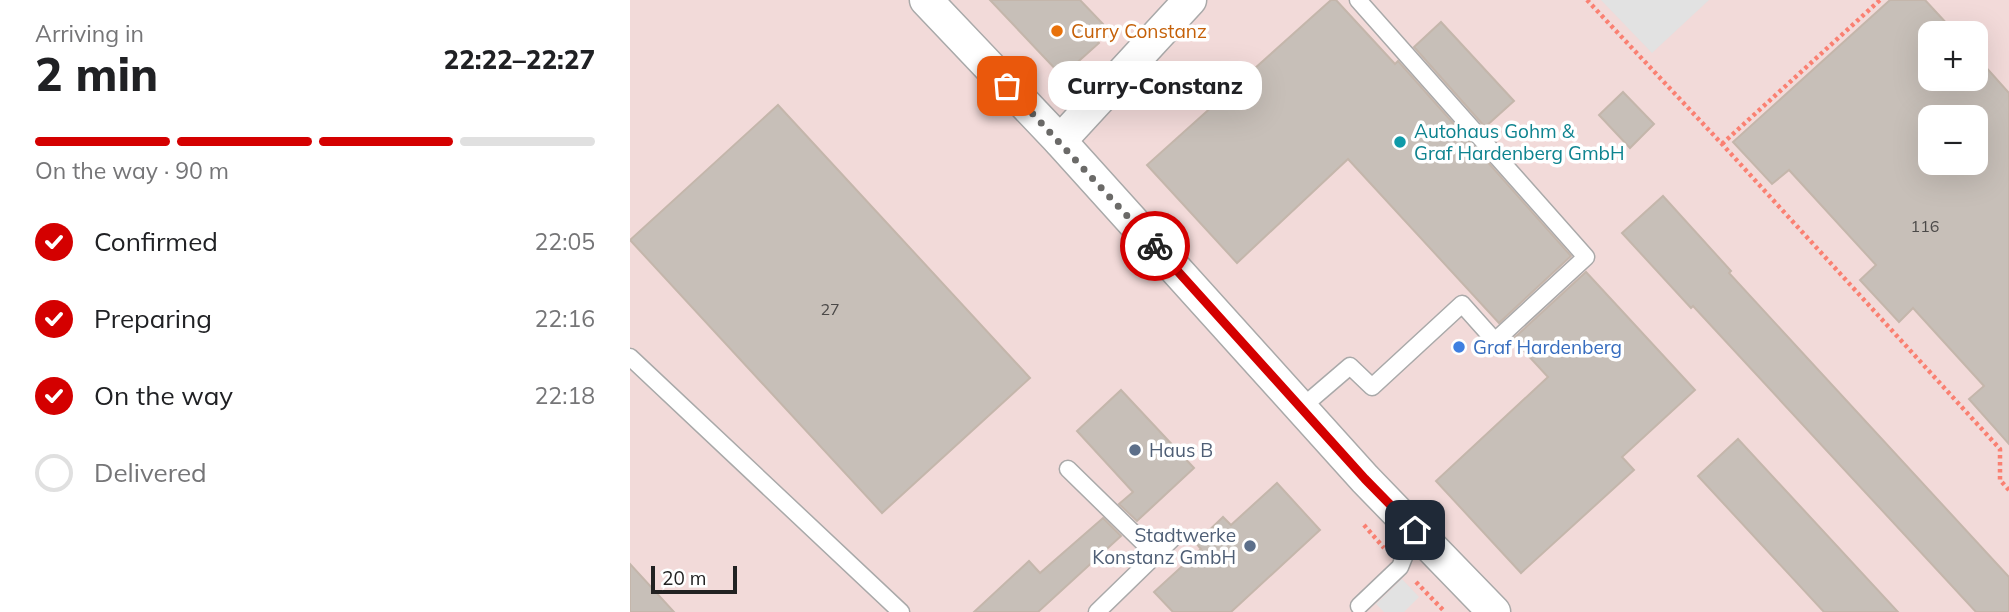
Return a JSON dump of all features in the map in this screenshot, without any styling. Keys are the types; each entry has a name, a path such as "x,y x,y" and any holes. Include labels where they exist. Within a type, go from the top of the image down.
{"street":[{"path":"926,0 1060,141 1365,479 1494,612"},
{"path":"1060,141 1191,0"}],"lane":[{"path":"1301,408 1350,366 1372,387 1462,304 1494,341 1587,257 1358,0"},
{"path":"630,356 901,612"},
{"path":"1068,470 1156,555"},
{"path":"1360,606 1400,566 1415,530"},
{"path":"1100,611 1174,538"}],"path":[{"path":"1587,0 2000,449 2000,480 2009,490"},
{"path":"1722,144 1880,0"}],"shaded area":[{"path":"630,0 2009,0 2009,612 630,612"},
{"path":"1601,0 1709,0 1652,53"},
{"path":"1402,579 1419,597 1404,612 1384,612 1376,604"}],"building":[{"name":"Curry Constanz","path":"990,0 1080,0 1103,24 1092,35 1099,43 1062,76"},
{"name":"Autohaus Gohm & Graf Hardenberg GmbH","path":"1331,0 1336,0 1395,64 1398,61 1571,256 1499,323 1348,159 1237,263 1147,165"},
{"path":"1890,0 1925,0 1944,21 1918,21 1918,91 1988,91 1988,69 2009,93 2009,444 1969,399 1984,386 1913,308 1899,322 1860,280 1876,265 1789,170 1772,184 1733,142"},
{"path":"1441,22 1514,101 1485,127 1414,47"},
{"path":"1623,92 1654,124 1630,148 1599,115"},
{"path":"778,105 1030,378 882,513 630,240"},
{"path":"1663,196 1731,271 1729,273 2009,577 2009,612 1976,612 1622,233"},
{"path":"1586,272 1695,390 1622,457 1634,470 1521,573 1436,481 1548,377 1513,339"},
{"name":"Haus B","path":"1121,390 1194,468 1137,521 1119,504 1133,492 1077,431"},
{"path":"1738,439 1898,612 1824,612 1698,476"},
{"name":"Stadtwerke Konstanz GmbH","path":"1277,483 1320,530 1231,612 1173,612 1154,592 1201,549 1196,543 1223,517 1231,525"},
{"path":"1103,518 1121,536 1038,612 974,612 1029,561 1040,573"},
{"path":"630,564 674,612 630,612"}],"way so far":[{"path":"1007,86 1155,246"}],"place":[{"name":"Curry Constanz","path":"1057,31"},
{"name":"Curry-Constanz","path":"1007,86"},
{"name":"Autohaus Gohm & Graf Hardenberg GmbH","path":"1400,142"},
{"name":"Graf Hardenberg","path":"1459,347"},
{"name":"Haus B","path":"1135,450"},
{"name":"Stadtwerke Konstanz GmbH","path":"1250,546"}],"route":[{"path":"1155,246 1365,479 1415,530"}]}
